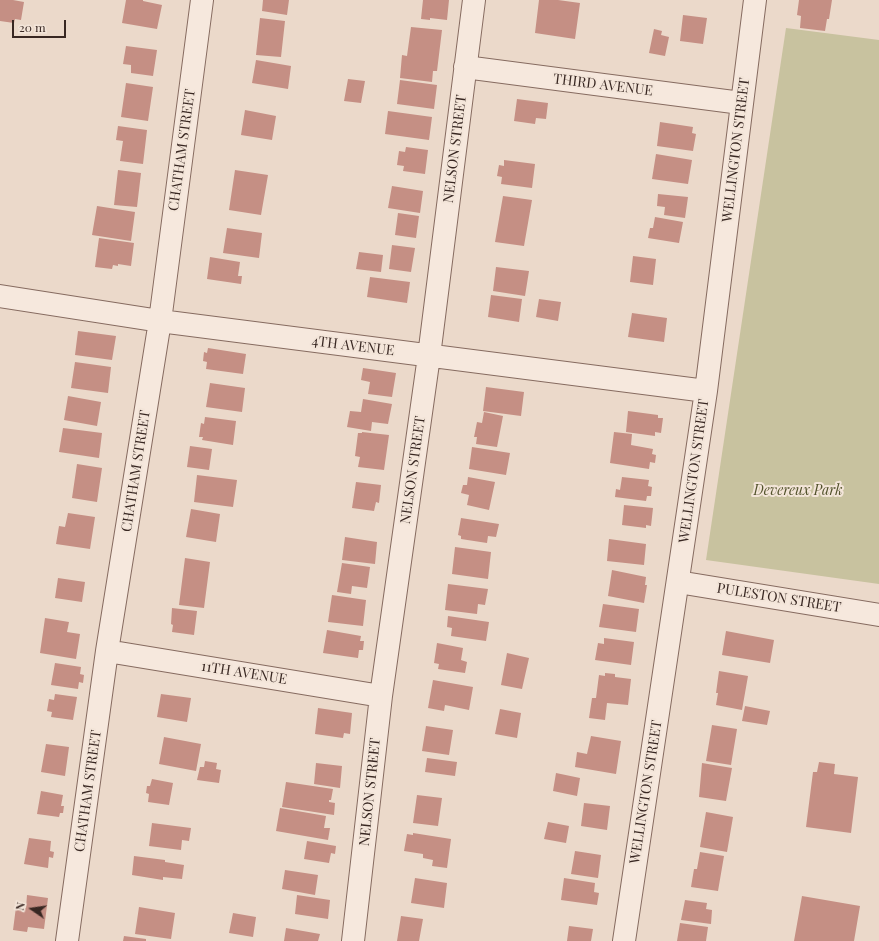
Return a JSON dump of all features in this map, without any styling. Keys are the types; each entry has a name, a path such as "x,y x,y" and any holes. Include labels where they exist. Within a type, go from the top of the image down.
{"street":[{"name":"CHATHAM STREET","path":"67,941 107,651 160,320 202,0"},
{"name":"NELSON STREET","path":"353,941 381,696 429,356 474,0"},
{"name":"WELLINGTON STREET","path":"624,941 706,392 755,0"},
{"name":"THIRD AVENUE","path":"465,67 741,103"},
{"name":"4TH AVENUE","path":"0,296 160,320 706,392"},
{"name":"PULESTON STREET","path":"678,582 879,615"},
{"name":"11TH AVENUE","path":"107,651 381,696"}],"green space":[{"name":"Devereux Park","path":"786,28 879,40 879,584 706,560"}],"building":[{"path":"0,0 24,2 21,20 15,19 14,23 0,21"},
{"path":"126,0 143,0 162,5 157,29 122,23"},
{"path":"263,0 289,0 287,15 262,11"},
{"path":"423,0 449,0 447,20 430,18 430,20 421,19"},
{"path":"539,0 558,0 580,3 575,39 535,33"},
{"path":"799,0 832,0 829,19 827,19 825,31 800,28 801,16 797,15"},
{"path":"683,15 707,18 703,44 680,41"},
{"path":"260,18 285,21 281,57 256,55"},
{"path":"411,27 442,30 437,71 433,71 432,82 400,78 402,55 407,56"},
{"path":"654,29 662,31 661,35 669,37 665,56 649,53"},
{"path":"126,46 157,50 153,76 131,73 131,65 123,64"},
{"path":"256,60 291,66 288,89 252,83"},
{"path":"348,79 365,81 361,103 344,101"},
{"path":"400,80 437,85 434,109 397,104"},
{"path":"126,83 153,87 148,121 121,117"},
{"path":"517,99 548,103 546,119 536,118 535,124 514,121"},
{"path":"245,110 276,116 272,140 241,135"},
{"path":"388,111 432,117 429,140 385,134"},
{"path":"660,122 693,127 692,133 696,134 693,151 657,146"},
{"path":"118,126 147,130 143,164 120,161 123,141 116,140"},
{"path":"406,147 428,150 425,174 403,171 404,166 397,165 399,151 405,152"},
{"path":"656,154 692,160 688,184 652,179"},
{"path":"504,160 535,164 532,188 501,184 502,177 497,176 499,165 504,166"},
{"path":"118,170 141,173 137,207 114,205"},
{"path":"235,170 268,175 261,215 229,210"},
{"path":"392,186 423,191 420,213 388,208"},
{"path":"658,194 688,197 685,218 664,215 665,207 657,206"},
{"path":"503,196 532,200 524,246 495,242"},
{"path":"97,206 135,212 131,241 92,235"},
{"path":"398,213 419,216 416,238 395,235"},
{"path":"655,217 683,222 679,243 648,238 650,228 653,228"},
{"path":"227,228 262,233 259,258 223,253"},
{"path":"99,238 134,243 131,266 118,264 118,266 113,265 112,269 95,267"},
{"path":"392,245 415,248 411,272 389,269"},
{"path":"359,252 383,255 381,272 356,269"},
{"path":"633,256 656,259 653,285 630,282"},
{"path":"210,257 240,262 238,276 242,276 241,284 207,279"},
{"path":"496,267 529,271 525,296 493,291"},
{"path":"370,277 410,282 407,303 367,297"},
{"path":"491,295 522,299 519,322 488,317"},
{"path":"539,299 561,302 558,321 536,317"},
{"path":"632,313 667,318 664,342 628,337"},
{"path":"78,331 116,336 112,360 75,355"},
{"path":"208,348 246,354 243,374 206,369 207,362 203,361 204,352 207,353"},
{"path":"75,362 111,367 108,393 71,388"},
{"path":"363,368 396,373 392,397 368,394 370,382 361,380"},
{"path":"210,383 245,388 242,412 206,407"},
{"path":"486,387 524,392 521,416 483,411"},
{"path":"68,396 101,402 97,426 64,420"},
{"path":"363,399 392,404 388,424 372,422 371,431 347,427 350,411 361,412"},
{"path":"628,411 658,415 658,418 663,418 661,433 655,432 655,436 626,432"},
{"path":"484,412 503,416 497,447 476,444 477,437 474,437 477,422 482,423"},
{"path":"205,417 236,421 233,445 202,440 203,437 199,437 201,423 204,424"},
{"path":"63,428 102,433 99,458 59,452"},
{"path":"362,432 389,435 384,470 358,467 360,457 355,456 358,433"},
{"path":"614,432 632,434 631,445 653,449 652,454 656,455 655,463 650,462 649,469 610,463"},
{"path":"190,446 212,449 209,470 187,467"},
{"path":"472,447 510,453 506,475 469,469"},
{"path":"77,464 102,468 97,502 72,498"},
{"path":"197,475 237,480 233,507 194,502"},
{"path":"468,477 495,482 489,510 467,505 469,495 461,493 463,485 467,485"},
{"path":"622,477 649,480 648,486 652,487 651,496 647,496 646,501 615,497 616,489 620,490"},
{"path":"356,482 381,485 379,503 376,502 374,511 352,508"},
{"path":"624,505 653,508 651,526 646,525 646,528 622,525"},
{"path":"191,509 220,514 216,542 186,537"},
{"path":"68,513 95,517 90,549 56,544 59,526 65,527"},
{"path":"461,518 499,524 496,537 488,536 487,543 461,539 461,536 458,535"},
{"path":"345,537 377,542 375,564 342,560"},
{"path":"609,539 646,544 644,565 607,561"},
{"path":"455,547 491,552 488,579 452,574"},
{"path":"185,558 210,562 204,608 179,605"},
{"path":"342,563 370,567 367,588 352,586 351,594 337,592"},
{"path":"612,570 646,577 645,585 647,585 644,603 608,596"},
{"path":"58,578 85,582 82,602 55,598"},
{"path":"448,584 488,589 485,605 478,604 477,614 445,610"},
{"path":"332,595 366,600 363,626 328,622"},
{"path":"603,604 639,609 636,632 599,627"},
{"path":"172,608 197,611 194,635 172,632"},
{"path":"448,616 489,622 486,641 451,636 452,628 447,627"},
{"path":"45,618 69,622 67,632 80,634 76,659 40,653"},
{"path":"327,630 361,636 360,641 364,641 363,650 359,650 358,658 323,653"},
{"path":"726,631 774,640 770,663 722,655"},
{"path":"604,638 634,642 631,665 595,660 598,643 604,644"},
{"path":"437,643 463,648 461,660 467,662 465,673 438,669 439,664 434,663"},
{"path":"507,653 529,658 522,689 501,685"},
{"path":"55,663 81,667 80,674 84,675 83,683 79,682 78,689 51,685"},
{"path":"719,671 748,676 742,710 716,705"},
{"path":"605,673 615,674 615,677 631,679 628,705 607,703 605,720 589,718 592,698 596,698 599,675 605,676"},
{"path":"433,680 473,687 469,710 445,705 444,711 428,708"},
{"path":"55,694 77,697 73,720 51,717 52,712 47,711 49,699 54,700"},
{"path":"161,694 191,698 187,722 157,717"},
{"path":"745,706 770,711 767,725 742,721"},
{"path":"318,708 352,713 350,734 344,733 343,738 315,734"},
{"path":"500,709 521,713 517,738 495,734"},
{"path":"712,725 737,729 731,765 706,761"},
{"path":"426,726 453,730 449,755 422,751"},
{"path":"591,736 621,741 616,774 575,767 577,752 587,754"},
{"path":"164,737 201,744 196,771 159,764"},
{"path":"46,744 69,747 65,776 41,772"},
{"path":"427,758 457,762 455,776 425,772"},
{"path":"205,761 217,763 216,769 221,770 219,783 197,780 200,767 204,767"},
{"path":"819,762 835,764 834,774 858,777 851,833 806,827 813,772 817,772"},
{"path":"316,763 342,766 340,788 314,784"},
{"path":"702,763 732,768 726,801 699,797"},
{"path":"556,773 580,778 577,796 553,791"},
{"path":"152,779 173,783 169,805 148,802 149,794 146,793 147,786 150,786"},
{"path":"286,782 333,789 331,800 329,800 329,802 335,803 334,815 282,807"},
{"path":"41,791 63,795 61,806 64,806 63,813 60,813 59,817 37,814"},
{"path":"417,795 442,798 438,826 413,823"},
{"path":"584,803 610,806 607,830 581,826"},
{"path":"280,808 326,816 324,828 330,828 328,840 276,831"},
{"path":"706,812 733,817 727,852 700,847"},
{"path":"548,822 569,826 566,843 544,839"},
{"path":"152,823 191,828 189,841 182,840 181,850 149,846"},
{"path":"413,833 451,839 447,868 432,866 433,860 423,858 423,854 404,851 407,834 413,835"},
{"path":"29,838 51,841 50,851 54,852 53,858 49,857 48,868 24,864"},
{"path":"307,841 336,846 335,854 331,853 329,863 304,859"},
{"path":"575,851 601,855 598,878 571,874"},
{"path":"700,852 724,856 718,891 691,887 694,869 697,869"},
{"path":"134,856 165,860 165,862 184,865 182,879 163,877 163,880 132,875"},
{"path":"285,870 318,875 315,895 282,889"},
{"path":"415,878 447,883 444,908 411,903"},
{"path":"564,878 595,883 594,892 599,893 597,905 561,900"},
{"path":"27,895 48,898 44,929 28,927 27,932 13,930 16,907 26,908"},
{"path":"297,895 330,900 328,919 295,914"},
{"path":"802,896 860,906 854,941 794,941"},
{"path":"685,900 707,903 706,909 712,910 711,924 681,920"},
{"path":"139,907 175,913 171,939 135,934"},
{"path":"233,913 256,917 253,937 229,933"},
{"path":"401,916 423,919 419,941 397,941"},
{"path":"680,923 708,927 706,941 677,941"},
{"path":"569,926 593,929 591,941 567,941"},
{"path":"286,928 320,934 318,941 284,941"},
{"path":"124,936 146,939 146,941 123,941"}]}
